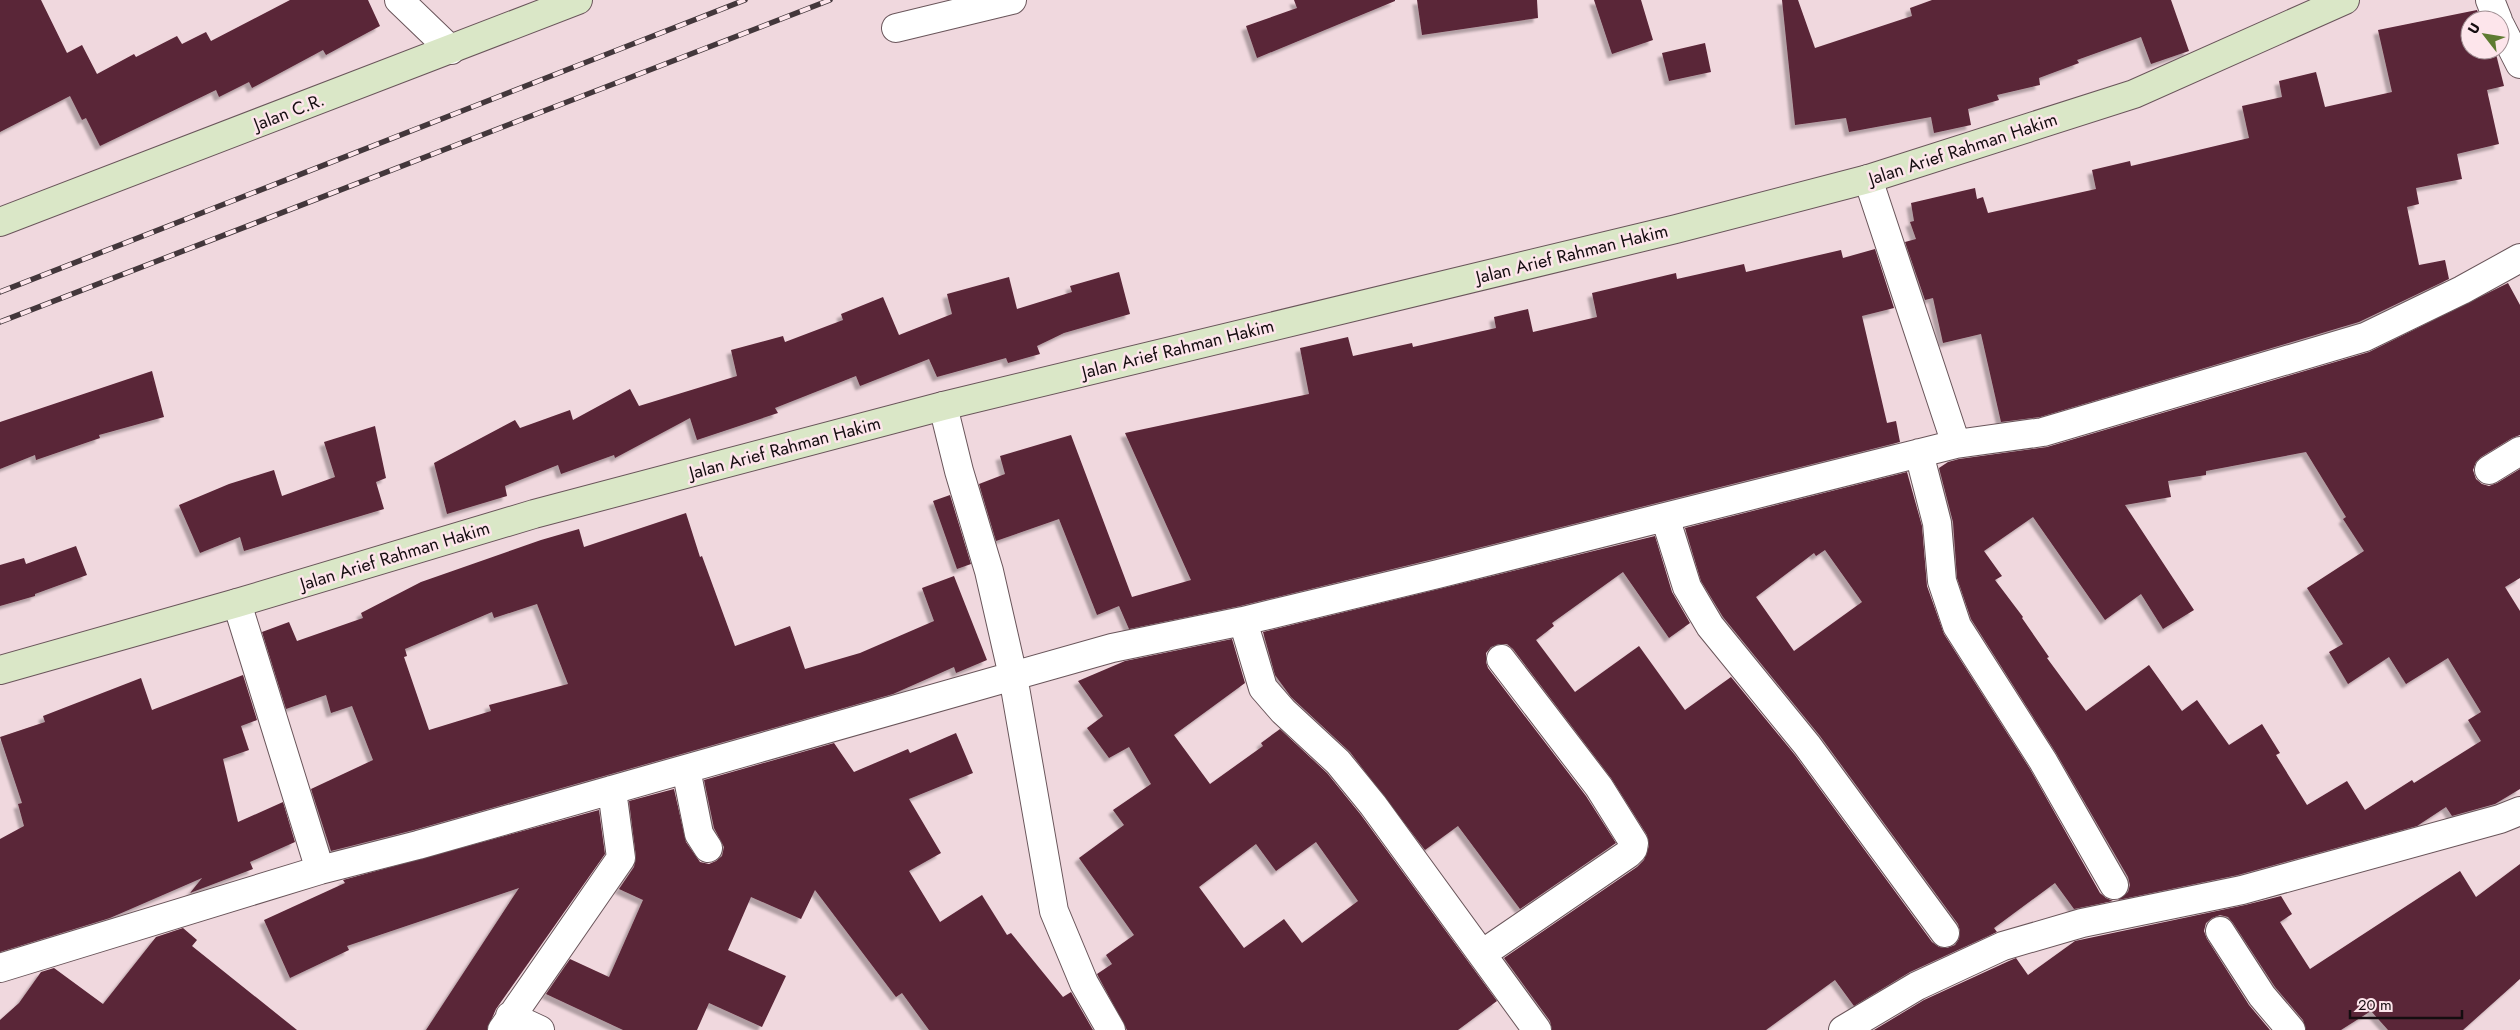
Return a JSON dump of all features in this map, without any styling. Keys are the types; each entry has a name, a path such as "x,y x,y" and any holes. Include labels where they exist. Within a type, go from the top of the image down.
{"main road":[{"name":"Jalan C.R.","path":"0,222 578,0"},
{"name":"Jalan Arief Rahman Hakim","path":"0,670 237,603 534,514 943,406 1666,231 1868,179 2134,94 2345,0"}],"street":[{"path":"400,0 451,50"},
{"path":"896,28 1012,0"},
{"path":"2510,44 2520,64"},
{"path":"1868,179 1956,444"},
{"path":"0,968 320,870 612,790 1112,648 1243,621 1956,444 2043,432 2365,337 2462,290 2520,258"},
{"path":"943,406 959,471 989,571 1013,676 1054,911 1084,983 1111,1030"},
{"path":"2489,470 2520,451"},
{"path":"1919,453 1937,523 1942,581 1957,626 2043,761 2114,885"},
{"path":"1666,517 1687,587 1710,626 1807,745 1945,933"},
{"path":"237,603 320,870"},
{"path":"1243,621 1263,688 1350,777 1537,1030"},
{"path":"1482,954 1620,859 1633,849 1634,842 1599,787 1501,659"},
{"path":"686,769 699,834 708,848"},
{"path":"540,1030 506,1023 621,858 612,790"},
{"path":"1842,1030 1917,986 2003,946 2082,923 2242,890 2500,819 2520,811"},
{"path":"2220,931 2262,996 2291,1030"}],"building":[{"path":"0,0 41,0 67,53 82,45 97,74 134,54 136,57 177,36 182,44 206,32 211,41 290,0 368,0 380,26 326,55 323,50 252,88 249,82 219,97 216,90 100,146 86,118 82,120 70,96 0,132"},
{"path":"1294,0 1395,1 1257,58 1246,26 1297,8"},
{"path":"1417,0 1537,0 1538,18 1422,35"},
{"path":"1594,0 1641,0 1653,40 1612,54"},
{"path":"1782,0 1798,0 1815,48 1912,16 1910,8 1932,0 2171,0 2189,51 2151,64 2141,37 2077,60 2079,63 2039,78 2040,85 1997,95 1999,100 1968,109 1971,125 1934,133 1931,117 1849,132 1846,118 1795,125"},
{"path":"2460,13 2460,60 2498,60 2504,86 2487,90 2499,144 2457,154 2462,179 2416,188 2419,204 2407,207 2419,265 2445,260 2449,279 2359,322 2040,417 2001,422 1981,334 1943,343 1933,298 1925,300 1905,242 1916,239 1910,222 1914,221 1911,203 1975,188 1977,199 1983,197 1988,213 2096,189 2092,170 2130,161 2131,166 2249,138 2242,106 2282,97 2279,81 2316,72 2325,107 2392,92 2378,30"},
{"path":"1705,43 1711,72 1669,81 1662,53"},
{"path":"1875,249 1894,308 1862,316 1887,423 1896,421 1900,442 1434,559 1240,606 1129,629 1119,606 1097,615 1059,519 996,541 979,484 1005,474 1000,456 1071,435 1132,597 1191,580 1125,433 1309,394 1300,348 1348,337 1353,356 1412,343 1413,347 1496,328 1494,317 1528,309 1533,332 1597,317 1592,293 1676,273 1677,279 1744,264 1746,272 1841,250 1843,258"},
{"path":"1119,272 1130,314 1064,333 1037,346 1040,354 1008,363 1006,358 937,377 929,359 860,386 856,376 775,408 778,413 697,440 690,418 615,458 614,455 561,474 558,465 505,486 507,496 447,514 434,463 515,420 520,428 570,410 573,420 630,389 639,406 737,376 731,350 783,336 785,342 843,320 841,314 883,297 899,335 952,314 947,294 1009,277 1017,309 1072,292 1070,286"},
{"path":"2508,283 2520,305 2520,435 2481,457 2476,462 2473,470 2476,479 2482,484 2489,486 2520,469 2520,578 2505,587 2520,611 2520,789 2495,804 2452,816 2446,807 2417,826 2238,875 2118,900 2128,892 2130,885 2128,877 2056,753 1971,619 1957,578 1953,522 1939,468 1948,462 1959,459 2047,447 2369,352","holes":["2306,452 2346,517 2343,519 2364,551 2307,588 2343,644 2329,652 2348,684 2389,657 2406,684 2448,658 2481,712 2468,720 2481,741 2414,783 2412,780 2365,810 2347,781 2307,805 2276,755 2280,753 2262,724 2229,745 2197,700 2182,711 2149,665 2086,711 2047,658 2049,657 2023,617 1995,580 2002,576 1984,551 2033,517 2105,620 2141,594 2163,629 2194,610 2125,505 2171,497 2168,481 2206,475 2206,471"]},
{"path":"152,371 164,417 99,435 100,438 36,460 35,455 0,469 0,422"},
{"path":"375,426 386,478 376,482 384,509 244,551 240,537 200,553 179,505 229,484 274,470 282,496 335,477 324,442"},
{"path":"1907,472 1922,526 1927,586 1944,634 2030,769 2100,893 2113,901 2074,909 2055,883 1994,928 1997,932 1910,972 1854,1006 1835,980 1766,1030 1552,1030 1550,1021 1504,958 1637,867 1644,860 1649,846 1647,835 1611,778 1513,649 1507,644 1491,647 1486,653 1488,668 1586,796 1616,843 1520,909 1458,826 1425,850 1350,752 1291,697 1275,675 1263,632 1655,536 1672,592 1690,623 1669,638 1623,572 1552,623 1554,626 1536,640 1575,692 1639,646 1685,710 1731,677 1795,755 1932,942 1939,947 1947,948 1955,945 1959,939 1960,931 1958,924 1820,736 1723,617 1701,581 1685,528","holes":["1825,550 1862,602 1794,651 1756,597 1814,553 1816,556"]},
{"path":"950,495 971,564 957,569 933,501"},
{"path":"686,513 700,557 702,556 735,646 790,626 805,669 860,653 934,621 922,588 954,576 987,660 956,673 954,667 893,694 414,830 331,851 311,789 373,760 352,706 331,713 326,695 286,709 262,632 289,622 297,641 363,618 361,613 421,582 541,540 579,529 584,547","holes":["537,604 568,684 489,705 491,711 429,730 404,657 407,656 405,649 492,612 494,618"]},
{"path":"76,546 87,575 35,594 35,596 0,606 0,565 24,558 26,564"},
{"path":"1232,639 1245,683 1174,735 1210,784 1263,746 1261,743 1280,729 1327,773 1361,815 1497,1001 1458,1030 1127,1030 1097,974 1112,964 1106,955 1134,935 1079,858 1124,825 1113,810 1151,784 1129,747 1109,758 1087,728 1103,716 1078,681 1125,661","holes":["1316,842 1358,901 1302,943 1284,919 1244,948 1199,887 1256,844 1276,871"]},
{"path":"243,675 257,720 241,726 249,750 223,759 238,822 283,802 295,842 250,862 253,869 190,893 202,878 110,918 0,952 0,839 24,826 18,804 22,803 0,737 45,722 43,716 141,678 152,710"},
{"path":"956,733 973,773 909,799 941,853 909,871 940,922 982,895 1007,935 1011,933 1063,997 1071,992 1093,1030 929,1030 902,993 896,997 815,890 801,919 751,897 728,950 786,976 762,1027 709,1003 697,1030 623,1030 546,994 570,959 609,977 643,900 619,889 634,867 636,857 629,801 674,789 686,842 700,862 709,864 722,856 724,847 714,828 704,780 834,743 854,772 908,749 910,753"},
{"path":"599,810 605,854 496,1009 487,1030 426,1030 519,888 347,946 349,950 290,978 264,920 345,883 343,880"},
{"path":"2520,864 2520,979 2463,1030 2388,1030 2371,1011 2341,1030 2306,1030 2303,1020 2275,987 2233,923 2228,917 2220,915 2206,923 2204,931 2207,939 2249,1005 2270,1030 1874,1030 1924,1000 2016,958 2028,975 2075,941 2281,896 2292,914 2280,922 2310,969 2460,871 2476,897"},
{"path":"183,928 197,940 192,946 297,1030 0,1030 0,1020 19,1003 41,972 54,968 103,1004 156,937"}],"railway":[{"path":"0,292 745,0"},
{"path":"0,322 830,0"}]}
